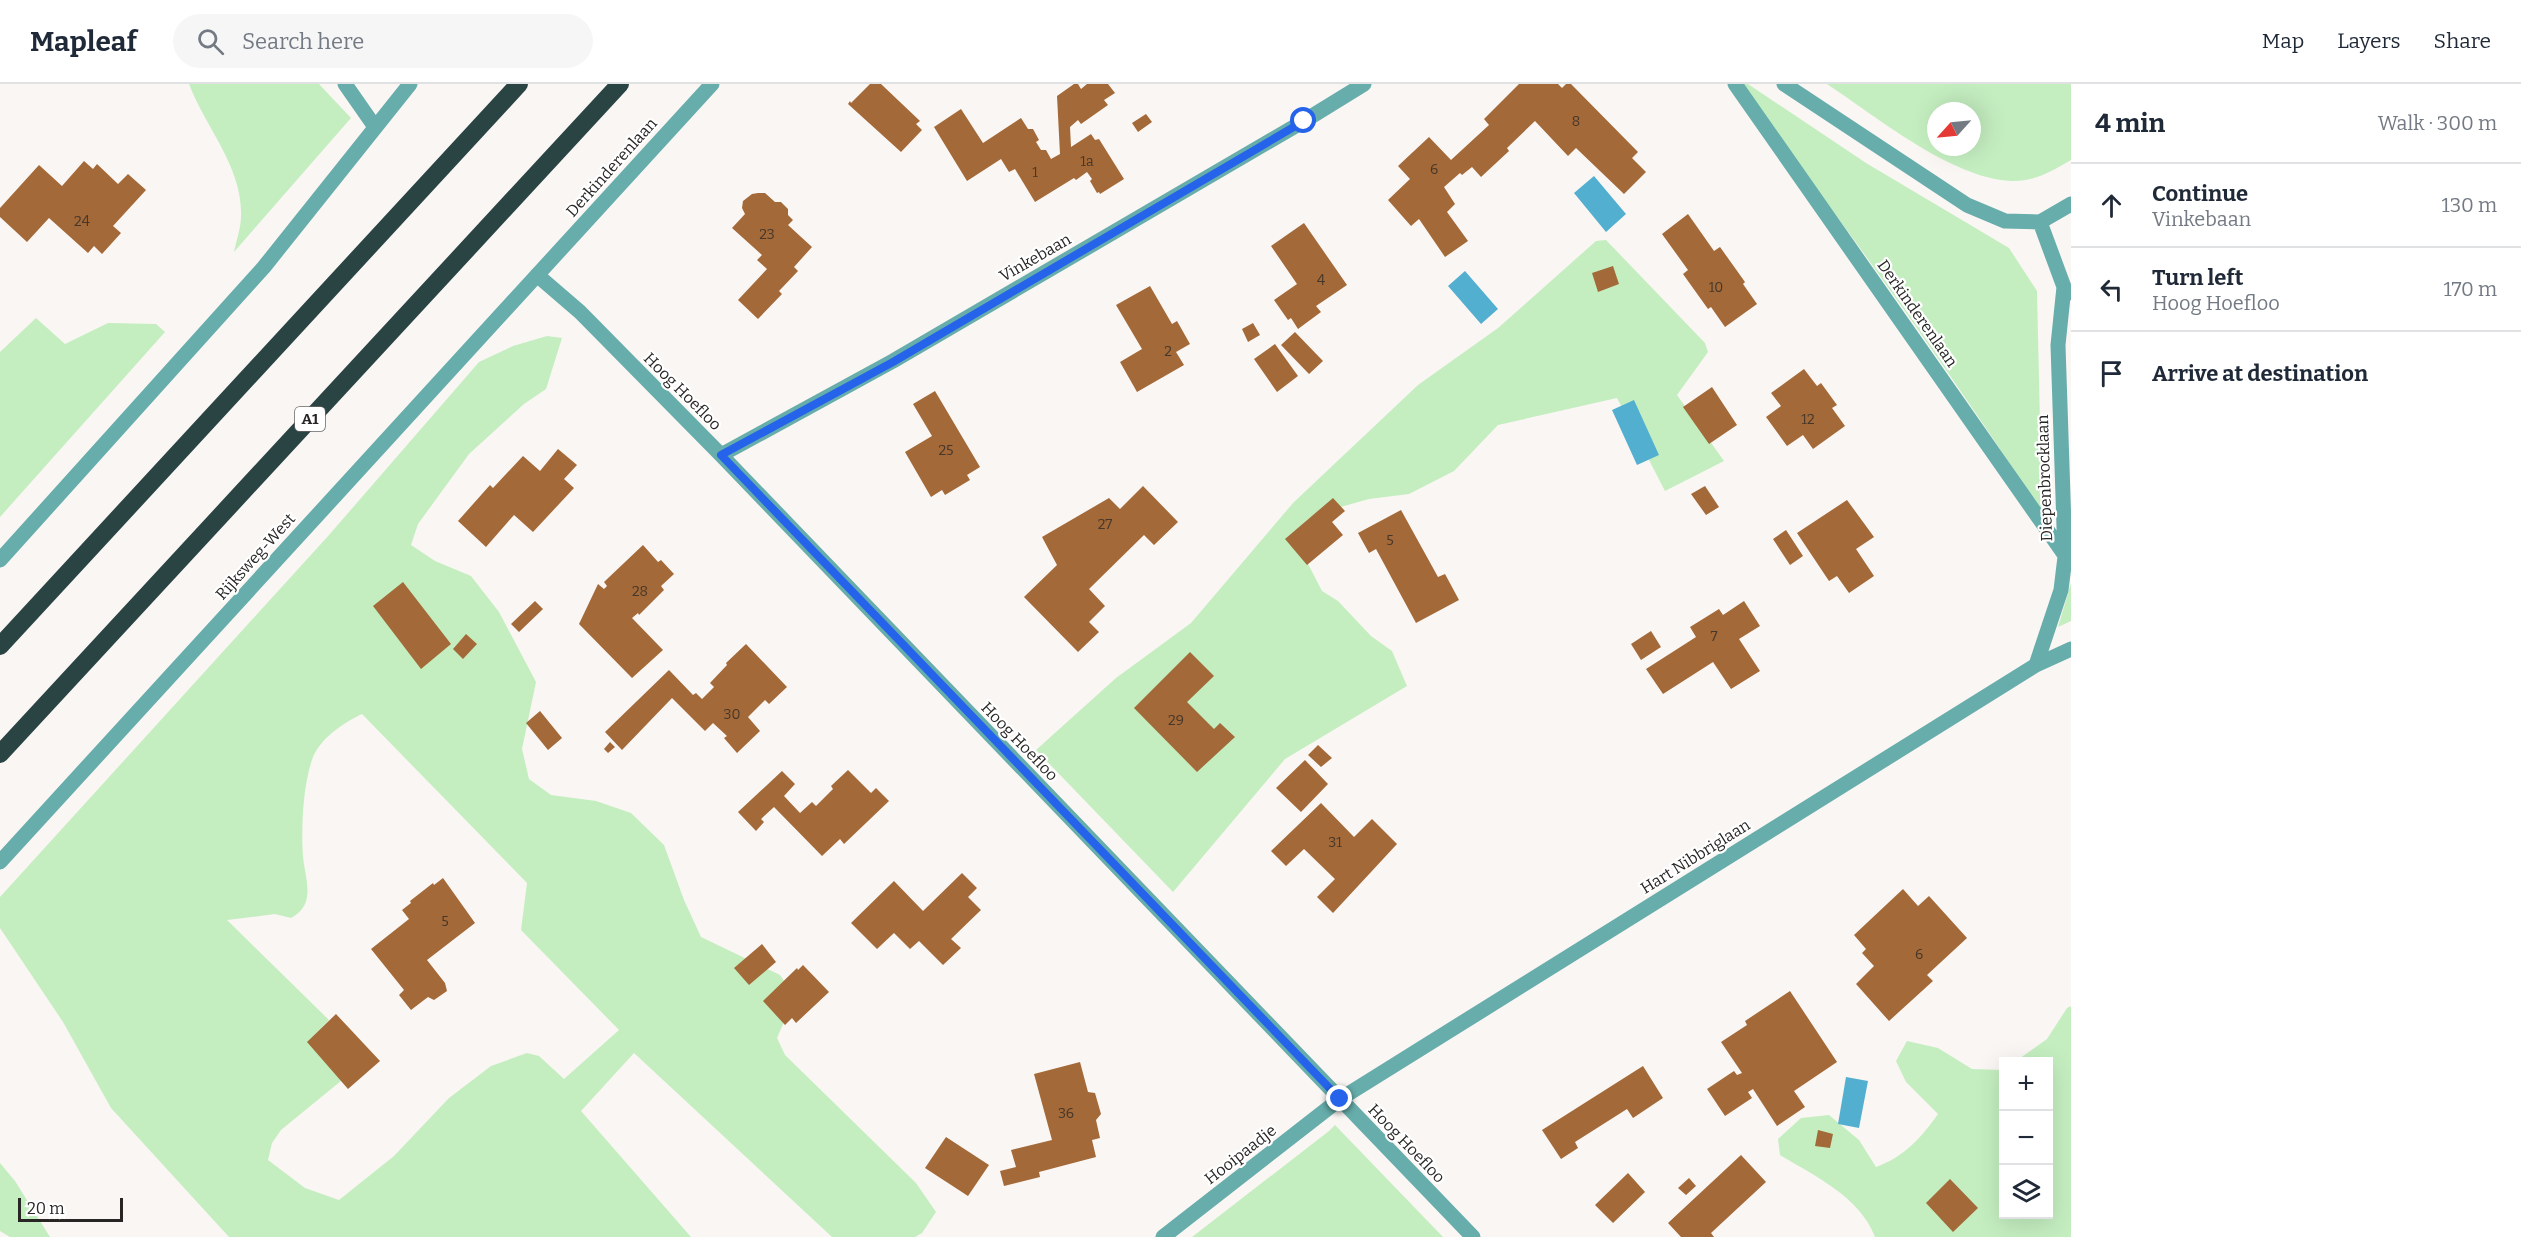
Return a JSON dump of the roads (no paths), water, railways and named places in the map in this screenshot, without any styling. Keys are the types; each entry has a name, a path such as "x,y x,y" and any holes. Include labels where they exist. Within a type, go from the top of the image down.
{"highway":[{"path":"0,646 519,84"},
{"name":"A1","path":"0,754 620,84"}],"street":[{"path":"345,84 375,127"},
{"path":"0,560 264,267 410,84"},
{"name":"Derkinderenlaan","path":"537,275 712,84"},
{"name":"Vinkebaan","path":"721,455 893,362 1364,84"},
{"name":"Derkinderenlaan","path":"1735,84 2068,560"},
{"path":"1784,84 1967,205 2004,222 2040,222 2071,204"},
{"path":"2040,222 2068,291"},
{"name":"Hoog Hoefloo","path":"537,275 580,312 721,455 1473,1237"},
{"name":"Rijksweg-West","path":"0,862 537,275"},
{"name":"Diepenbrocklaan","path":"2036,664 2061,590 2068,560 2058,345 2068,291"},
{"name":"Hart Nibbriglaan","path":"1340,1099 2036,664 2071,649"},
{"name":"Hooipaadje","path":"1163,1237 1340,1099"}],"water":[{"path":"1594,176 1626,214 1606,232 1574,193"},
{"path":"1465,271 1498,309 1481,324 1448,286"},
{"path":"1634,400 1659,455 1637,465 1612,410"},
{"path":"1846,1077 1868,1081 1859,1128 1838,1124"}]}
